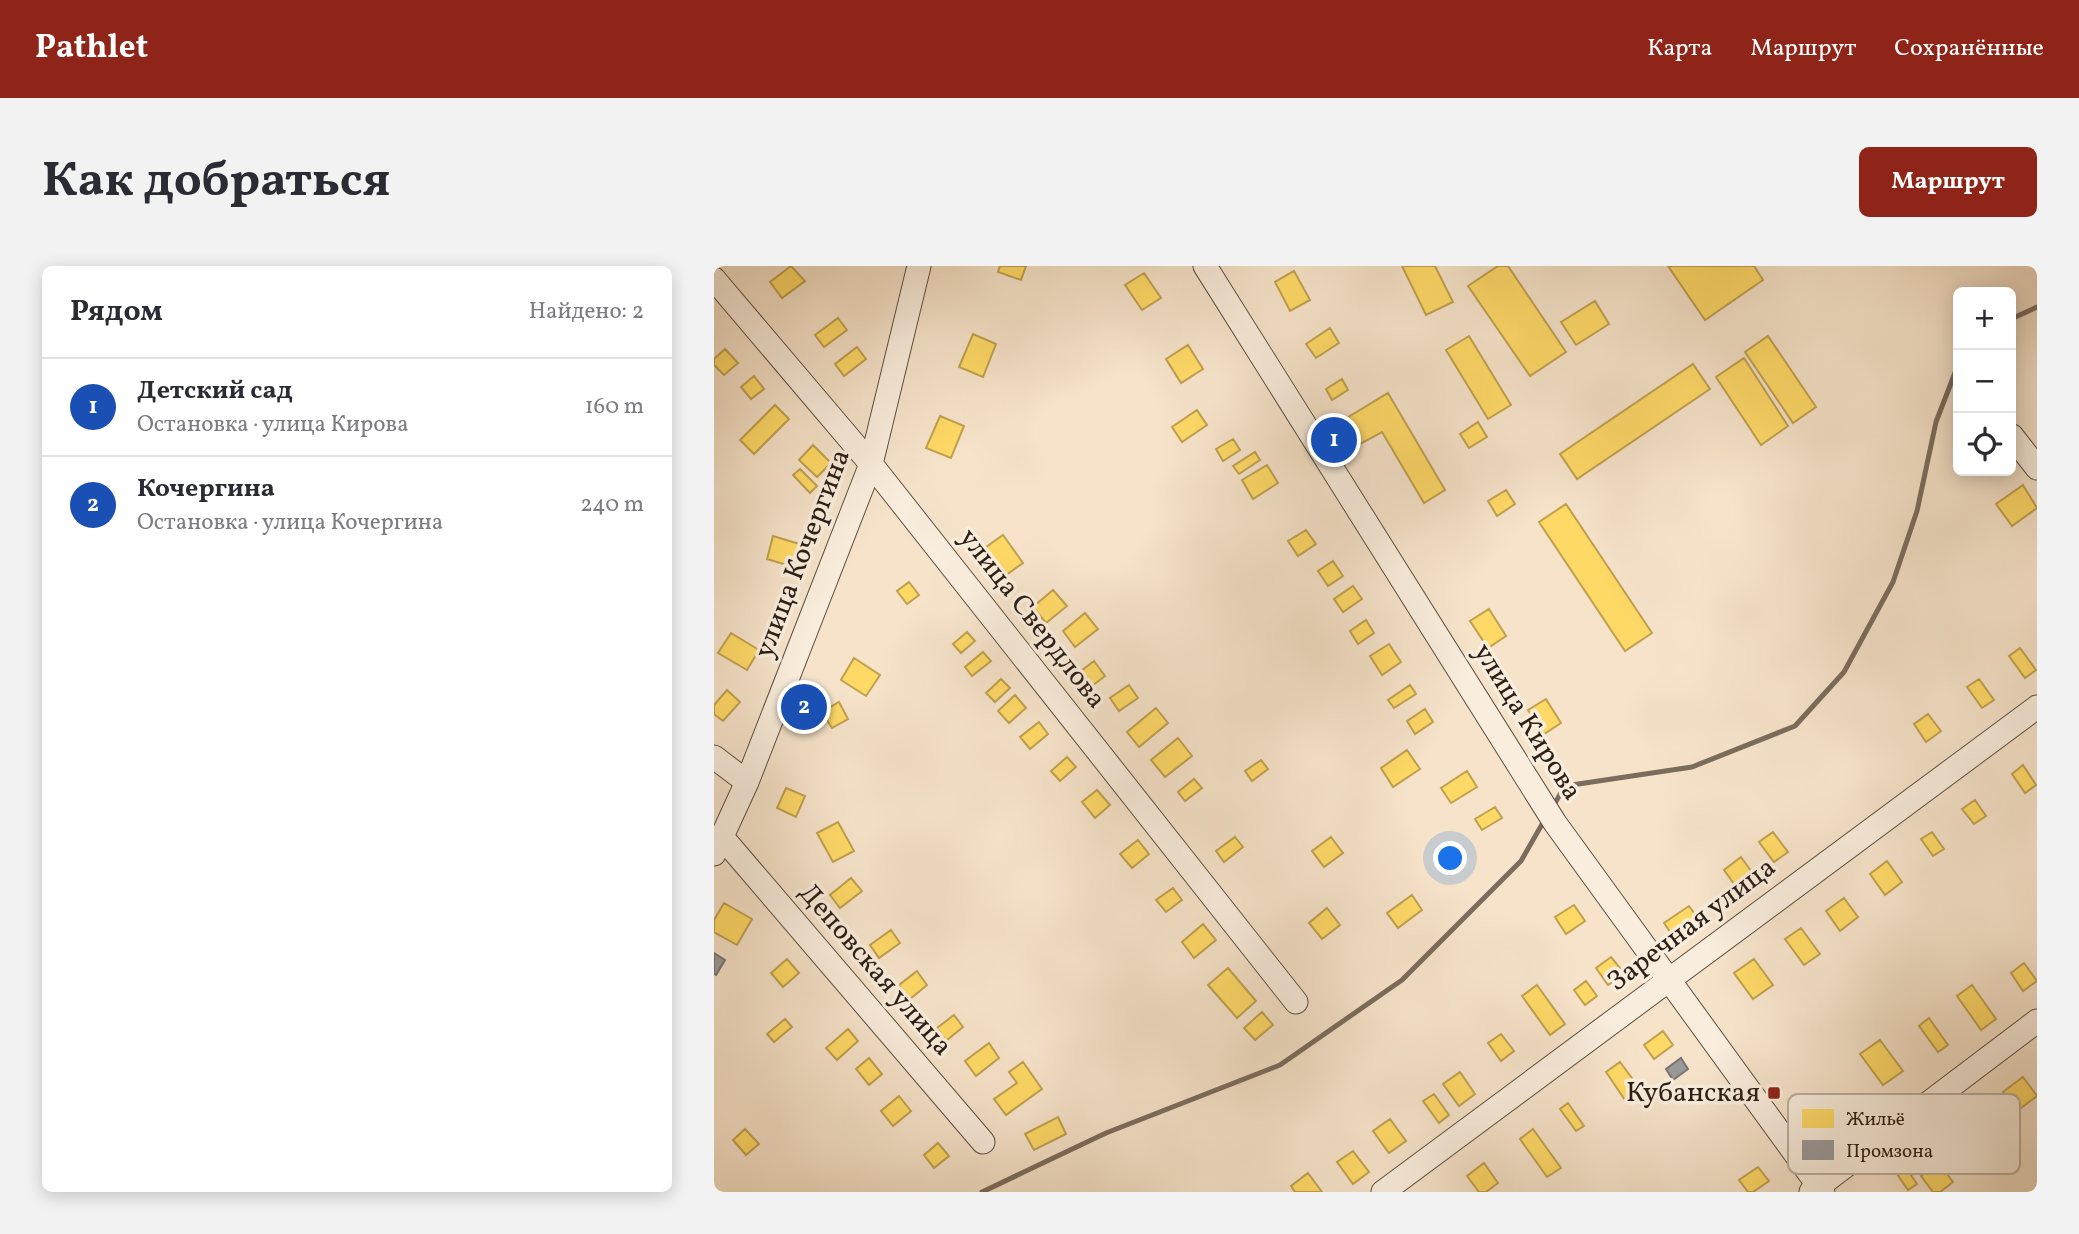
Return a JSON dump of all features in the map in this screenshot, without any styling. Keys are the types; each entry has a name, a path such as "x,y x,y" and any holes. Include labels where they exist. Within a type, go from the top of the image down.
{"street":[{"name":"улица Кочергина","path":"718,845 747,782 871,464 919,266"},
{"name":"улица Кирова","path":"1205,266 1555,823 1788,1148"},
{"name":"улица Свердлова","path":"714,279 871,464 1297,1002"},
{"path":"2016,441 2037,468"},
{"name":"Заречная улица","path":"1383,1192 2037,707"},
{"path":"714,757 747,782"},
{"name":"Деповская улица","path":"718,845 983,1142"},
{"path":"1942,1094 2037,1021"},
{"name":"улица Кирова","path":"1807,1174 1818,1190"},
{"path":"1818,1190 1839,1174"}],"building: Жильё":[{"path":"791,266 805,281 782,298 770,282"},
{"path":"1000,266 1026,266 1021,280 998,272"},
{"path":"1402,266 1435,266 1453,302 1426,315"},
{"path":"1498,266 1508,266 1566,352 1530,376 1468,286"},
{"path":"1668,266 1754,266 1763,280 1705,320"},
{"path":"1294,271 1310,300 1290,311 1275,282"},
{"path":"1144,273 1161,298 1142,310 1125,285"},
{"path":"1595,301 1609,324 1576,345 1561,322"},
{"path":"838,318 847,330 824,347 815,335"},
{"path":"1330,328 1339,343 1316,358 1306,344"},
{"path":"973,334 996,344 983,377 959,367"},
{"path":"1469,336 1511,405 1488,419 1446,350"},
{"path":"1768,336 1816,407 1793,423 1745,352"},
{"path":"1188,345 1203,369 1181,383 1166,359"},
{"path":"857,347 866,359 844,376 835,364"},
{"path":"725,349 738,363 724,375 714,365 714,359"},
{"path":"1744,358 1788,426 1761,445 1716,377"},
{"path":"1693,364 1710,389 1577,479 1560,454"},
{"path":"754,376 764,389 751,399 741,387"},
{"path":"1342,379 1348,390 1332,400 1326,389"},
{"path":"1388,393 1445,490 1424,503 1382,432 1360,444 1345,419"},
{"path":"775,405 789,419 754,454 740,440"},
{"path":"1197,410 1207,425 1182,442 1172,427"},
{"path":"940,416 964,426 951,458 926,448"},
{"path":"1478,422 1487,437 1469,448 1460,434"},
{"path":"1233,439 1240,450 1223,461 1216,449"},
{"path":"813,445 831,463 817,477 799,460"},
{"path":"1255,452 1260,460 1239,474 1233,466"},
{"path":"1267,465 1278,483 1253,499 1242,480"},
{"path":"800,469 817,486 810,493 793,475"},
{"path":"2023,485 2037,508 2012,526 1996,504"},
{"path":"1506,490 1515,504 1497,516 1488,501"},
{"path":"1566,504 1652,633 1625,651 1539,522"},
{"path":"1306,530 1316,544 1298,556 1288,541"},
{"path":"1003,535 1023,563 1002,578 982,550"},
{"path":"773,536 806,546 800,569 767,559"},
{"path":"1333,561 1343,576 1328,586 1318,571"},
{"path":"909,582 919,595 907,604 897,591"},
{"path":"1353,586 1362,599 1343,612 1334,599"},
{"path":"1053,590 1067,606 1046,623 1033,607"},
{"path":"1489,609 1506,636 1488,648 1470,621"},
{"path":"1085,613 1098,629 1075,647 1063,631"},
{"path":"1366,620 1374,633 1358,644 1350,631"},
{"path":"967,632 975,641 961,653 953,644"},
{"path":"731,633 759,650 747,670 718,653"},
{"path":"1389,644 1401,662 1382,675 1370,656"},
{"path":"2020,648 2036,670 2025,678 2009,656"},
{"path":"983,652 991,661 972,676 965,667"},
{"path":"854,658 880,675 866,696 841,680"},
{"path":"1094,661 1105,676 1088,689 1076,675"},
{"path":"1001,679 1010,688 995,702 986,693"},
{"path":"1979,679 1994,700 1982,708 1967,687"},
{"path":"1129,685 1138,698 1119,711 1110,698"},
{"path":"1410,685 1416,694 1394,708 1388,700"},
{"path":"727,690 740,702 723,721 714,714 714,705"},
{"path":"1015,695 1026,708 1009,723 998,711"},
{"path":"1546,699 1561,723 1544,734 1528,710"},
{"path":"839,702 848,719 832,728 822,712"},
{"path":"1156,708 1168,723 1139,747 1127,732"},
{"path":"1425,709 1433,722 1415,734 1407,721"},
{"path":"1928,714 1941,731 1926,742 1914,724"},
{"path":"1039,722 1048,734 1030,749 1020,737"},
{"path":"1178,738 1192,756 1165,777 1151,760"},
{"path":"1407,750 1420,769 1393,787 1381,768"},
{"path":"1067,757 1076,767 1060,781 1051,771"},
{"path":"1261,760 1268,769 1252,781 1245,771"},
{"path":"2023,765 2036,785 2025,793 2012,774"},
{"path":"1467,771 1477,787 1451,803 1441,788"},
{"path":"1194,779 1202,788 1185,801 1178,792"},
{"path":"786,788 805,796 796,817 777,808"},
{"path":"1097,790 1110,805 1095,818 1082,802"},
{"path":"1975,800 1986,816 1974,824 1962,809"},
{"path":"1495,807 1502,818 1482,830 1475,819"},
{"path":"838,822 854,851 833,862 817,833"},
{"path":"1773,832 1788,852 1774,862 1759,842"},
{"path":"1932,832 1944,849 1933,856 1921,839"},
{"path":"1235,837 1243,847 1224,862 1216,851"},
{"path":"1331,837 1343,853 1324,867 1312,851"},
{"path":"1138,840 1149,854 1132,868 1120,854"},
{"path":"1741,857 1754,875 1737,888 1724,870"},
{"path":"1887,861 1902,882 1885,895 1870,874"},
{"path":"851,878 862,891 840,908 830,895"},
{"path":"1173,888 1182,900 1166,912 1156,900"},
{"path":"1412,895 1422,910 1398,928 1387,913"},
{"path":"1844,898 1858,917 1840,931 1826,911"},
{"path":"724,903 752,919 737,945 714,932 714,920"},
{"path":"1574,905 1585,921 1566,934 1555,917"},
{"path":"1689,906 1700,921 1675,939 1664,923"},
{"path":"1327,908 1340,925 1322,939 1309,923"},
{"path":"1203,924 1216,940 1194,958 1182,942"},
{"path":"1801,928 1820,954 1804,965 1785,939"},
{"path":"891,930 900,943 879,958 870,945"},
{"path":"1611,957 1624,973 1608,985 1596,968"},
{"path":"787,959 799,973 783,987 771,973"},
{"path":"1754,959 1773,985 1753,999 1734,973"},
{"path":"2024,963 2037,981 2023,991 2011,973"},
{"path":"1228,968 1256,1001 1237,1018 1208,985"},
{"path":"917,971 927,985 910,999 899,985"},
{"path":"1586,981 1597,996 1585,1005 1574,990"},
{"path":"1537,985 1565,1024 1550,1035 1522,996"},
{"path":"1972,985 1996,1019 1981,1030 1957,996"},
{"path":"1262,1012 1273,1025 1255,1040 1244,1028"},
{"path":"954,1015 963,1027 946,1041 937,1028"},
{"path":"1929,1018 1948,1045 1938,1052 1919,1026"},
{"path":"785,1019 792,1027 774,1042 767,1034"},
{"path":"848,1029 858,1041 837,1060 826,1048"},
{"path":"1663,1031 1673,1045 1654,1059 1644,1045"},
{"path":"1501,1034 1514,1051 1501,1061 1488,1043"},
{"path":"1880,1040 1903,1071 1883,1085 1860,1054"},
{"path":"989,1043 999,1058 976,1076 965,1061"},
{"path":"869,1058 882,1074 869,1085 856,1069"},
{"path":"1023,1062 1042,1089 1006,1115 994,1099 1017,1083 1009,1072"},
{"path":"1620,1062 1640,1089 1625,1100 1606,1072"},
{"path":"1460,1072 1475,1094 1459,1106 1443,1084"},
{"path":"2023,1077 2037,1096 2020,1109 2020,1094 2003,1092"},
{"path":"1434,1094 1449,1115 1439,1123 1423,1101"},
{"path":"899,1096 911,1111 893,1126 881,1111"},
{"path":"1568,1103 1584,1126 1576,1131 1560,1109"},
{"path":"1058,1117 1066,1134 1034,1150 1025,1134"},
{"path":"1390,1119 1406,1141 1389,1153 1373,1131"},
{"path":"745,1129 759,1144 746,1155 733,1140"},
{"path":"1533,1129 1561,1168 1547,1177 1520,1139"},
{"path":"938,1143 949,1156 934,1168 924,1155"},
{"path":"1353,1151 1369,1172 1353,1184 1337,1162"},
{"path":"1484,1163 1498,1183 1486,1192 1479,1192 1467,1176"},
{"path":"1758,1167 1769,1181 1753,1192 1748,1192 1739,1180"},
{"path":"1308,1173 1322,1192 1295,1192 1291,1186"},
{"path":"1897,1174 1910,1174 1917,1184 1908,1190"},
{"path":"1947,1174 1953,1182 1940,1192 1933,1192 1921,1176"}],"building: Промзона":[{"path":"714,953 725,960 716,975 714,974"},
{"path":"1681,1058 1688,1069 1673,1080 1666,1069"}],"waterway":[{"path":"2016,317 2037,307"},
{"path":"1552,808 1565,786 1692,767 1795,726 1844,672 1893,582 1917,511 1936,422 1953,378"},
{"path":"982,1192 1106,1133 1280,1065 1402,980 1521,861 1545,819"}],"place":[{"name":"Детский сад","path":"1334,440"},
{"name":"Кочергина","path":"804,707"},
{"name":"Кубанская","path":"1774,1093"}]}
